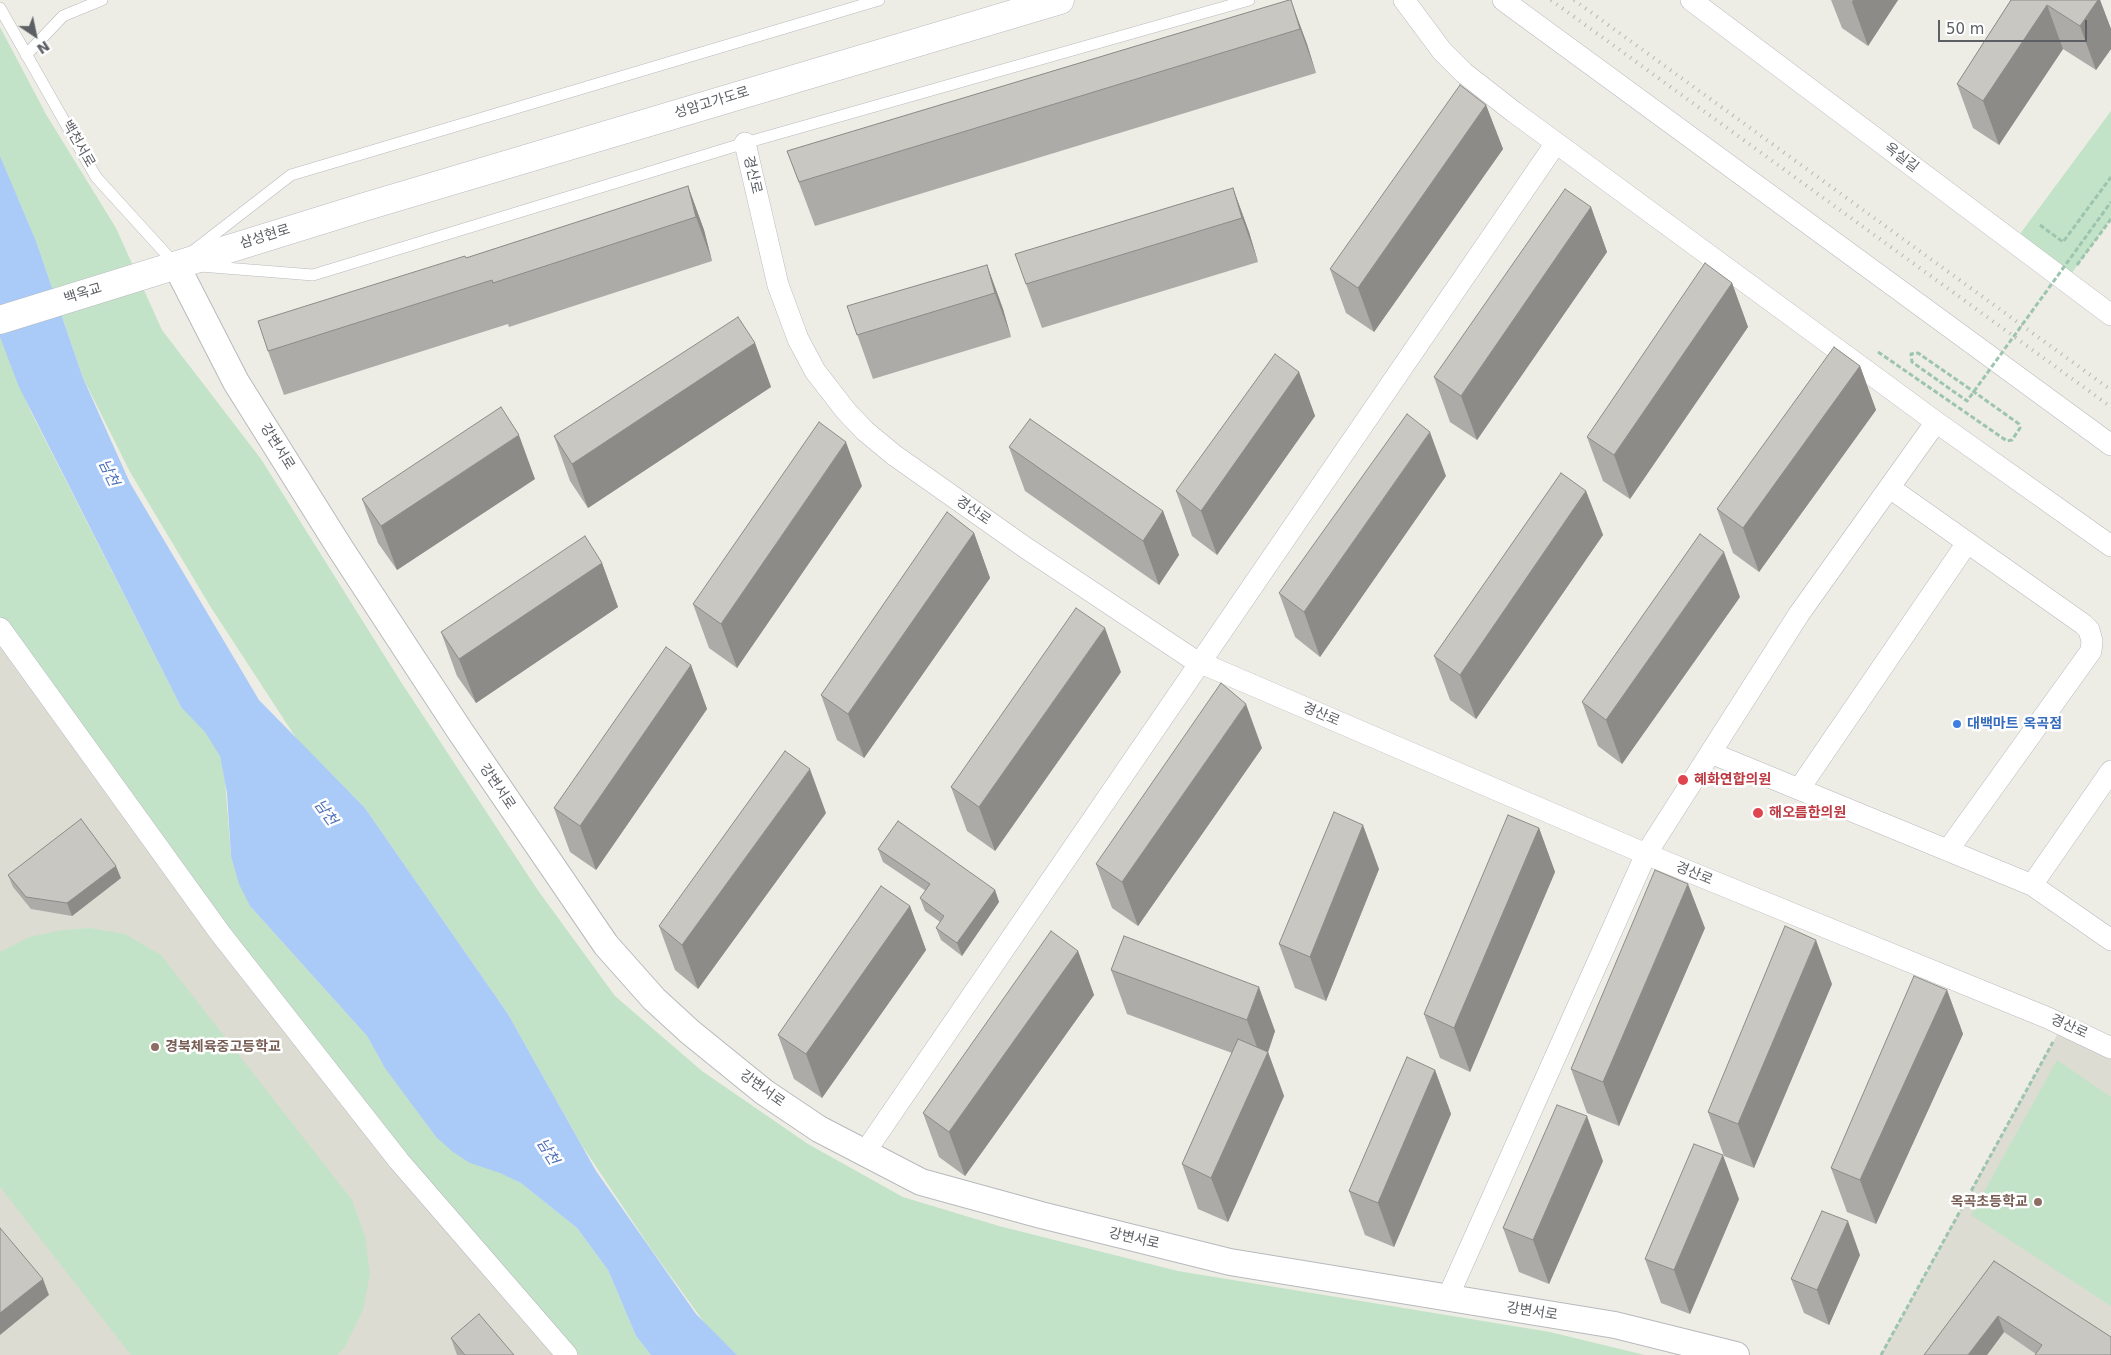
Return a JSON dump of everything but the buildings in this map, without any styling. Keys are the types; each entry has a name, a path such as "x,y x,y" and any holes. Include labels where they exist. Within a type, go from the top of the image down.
{"main road":[{"name":"성암고가도로","path":"364,207 1060,0"},
{"name":"삼성현로","path":"170,266 364,207"},
{"name":"백옥교","path":"0,320 170,266"}],"street":[{"path":"1404,0 1442,51 1464,73 1556,143 1936,422 2111,546"},
{"path":"1503,0 2111,445"},
{"name":"옥실길","path":"1691,0 2111,315"},
{"name":"경산로","path":"745,143 778,285 798,339 815,371 846,411 894,455 1010,537 1186,655 1646,854 2063,1024 2111,1048"},
{"path":"865,1152 1556,143"},
{"name":"강변서로","path":"170,266 236,382 325,523 466,739 606,945 654,999 682,1026 764,1092 819,1129 921,1182 1104,1232 1230,1262 1615,1325 1736,1355"},
{"path":"1447,1299 1646,854 1799,614 1936,422"},
{"path":"1890,488 2083,624 2089,630 2092,641 2091,650 1948,850"},
{"path":"1799,789 1967,543"},
{"path":"0,628 220,932 399,1161 567,1355"},
{"path":"1711,753 2032,885 2111,940"},
{"path":"2032,885 2109,779"}],"lane":[{"path":"26,55 63,16 102,0"},
{"path":"170,266 291,175 879,0"},
{"path":"170,266 313,275 745,143 1249,0"},
{"name":"백천서로","path":"0,8 96,177 170,266"}],"path":[{"path":"2040,225 2062,242 2111,178"},
{"path":"1871,347 2007,441 2012,440 2020,428 2019,424 1978,394 1970,389 1918,353 1911,354 1912,362 1968,401 1973,393 1979,385 1984,377 2111,202"},
{"path":"2066,281 2111,219"},
{"path":"1881,1355 2063,1024"}],"shaded area":[{"name":"경북체육중고등학교","path":"0,628 569,1355 0,1355"},
{"name":"옥곡초등학교","path":"2063,1024 2111,1048 2111,1355 1881,1355"}],"green space":[{"path":"0,27 47,116 116,228 162,330 261,459 401,682 537,889 615,996 702,1071 808,1144 903,1197 999,1226 1178,1271 1550,1332 1645,1355 737,1355 706,1325 651,1249 581,1144 508,1014 365,808 298,741 210,606 130,472 83,378 36,241 0,157"},
{"path":"2111,111 2111,219 2066,281 2014,242"},
{"path":"0,334 30,410 181,707 211,732 220,756 225,781 231,856 250,906 367,1036 380,1059 436,1137 521,1183 577,1228 608,1270 636,1336 651,1355 569,1355 399,1161 0,628"},
{"path":"90,928 125,934 161,955 352,1200 365,1236 370,1274 363,1310 345,1347 337,1355 131,1355 0,1187 0,952 29,937 62,930"},
{"path":"2057,1060 2111,1097 2111,1306 1971,1215"}],"water":[{"name":"남천","path":"0,156 36,241 83,378 130,483 259,700 365,808 508,1014 596,1171 696,1314 737,1355 651,1355 636,1336 608,1270 577,1228 521,1183 500,1173 470,1163 453,1152 436,1137 385,1068 367,1036 250,906 239,884 231,856 227,793 220,756 205,732 181,707 19,387 0,337"}],"railway":[{"path":"1551,0 2111,407"},
{"path":"1574,0 2111,390"}],"place":[{"name":"대백마트 옥곡점","path":"1957,724"},
{"name":"혜화연합의원","path":"1683,780"},
{"name":"해오름한의원","path":"1758,813"},
{"name":"경북체육중고등학교","path":"155,1047"},
{"name":"옥곡초등학교","path":"2038,1202"}]}
